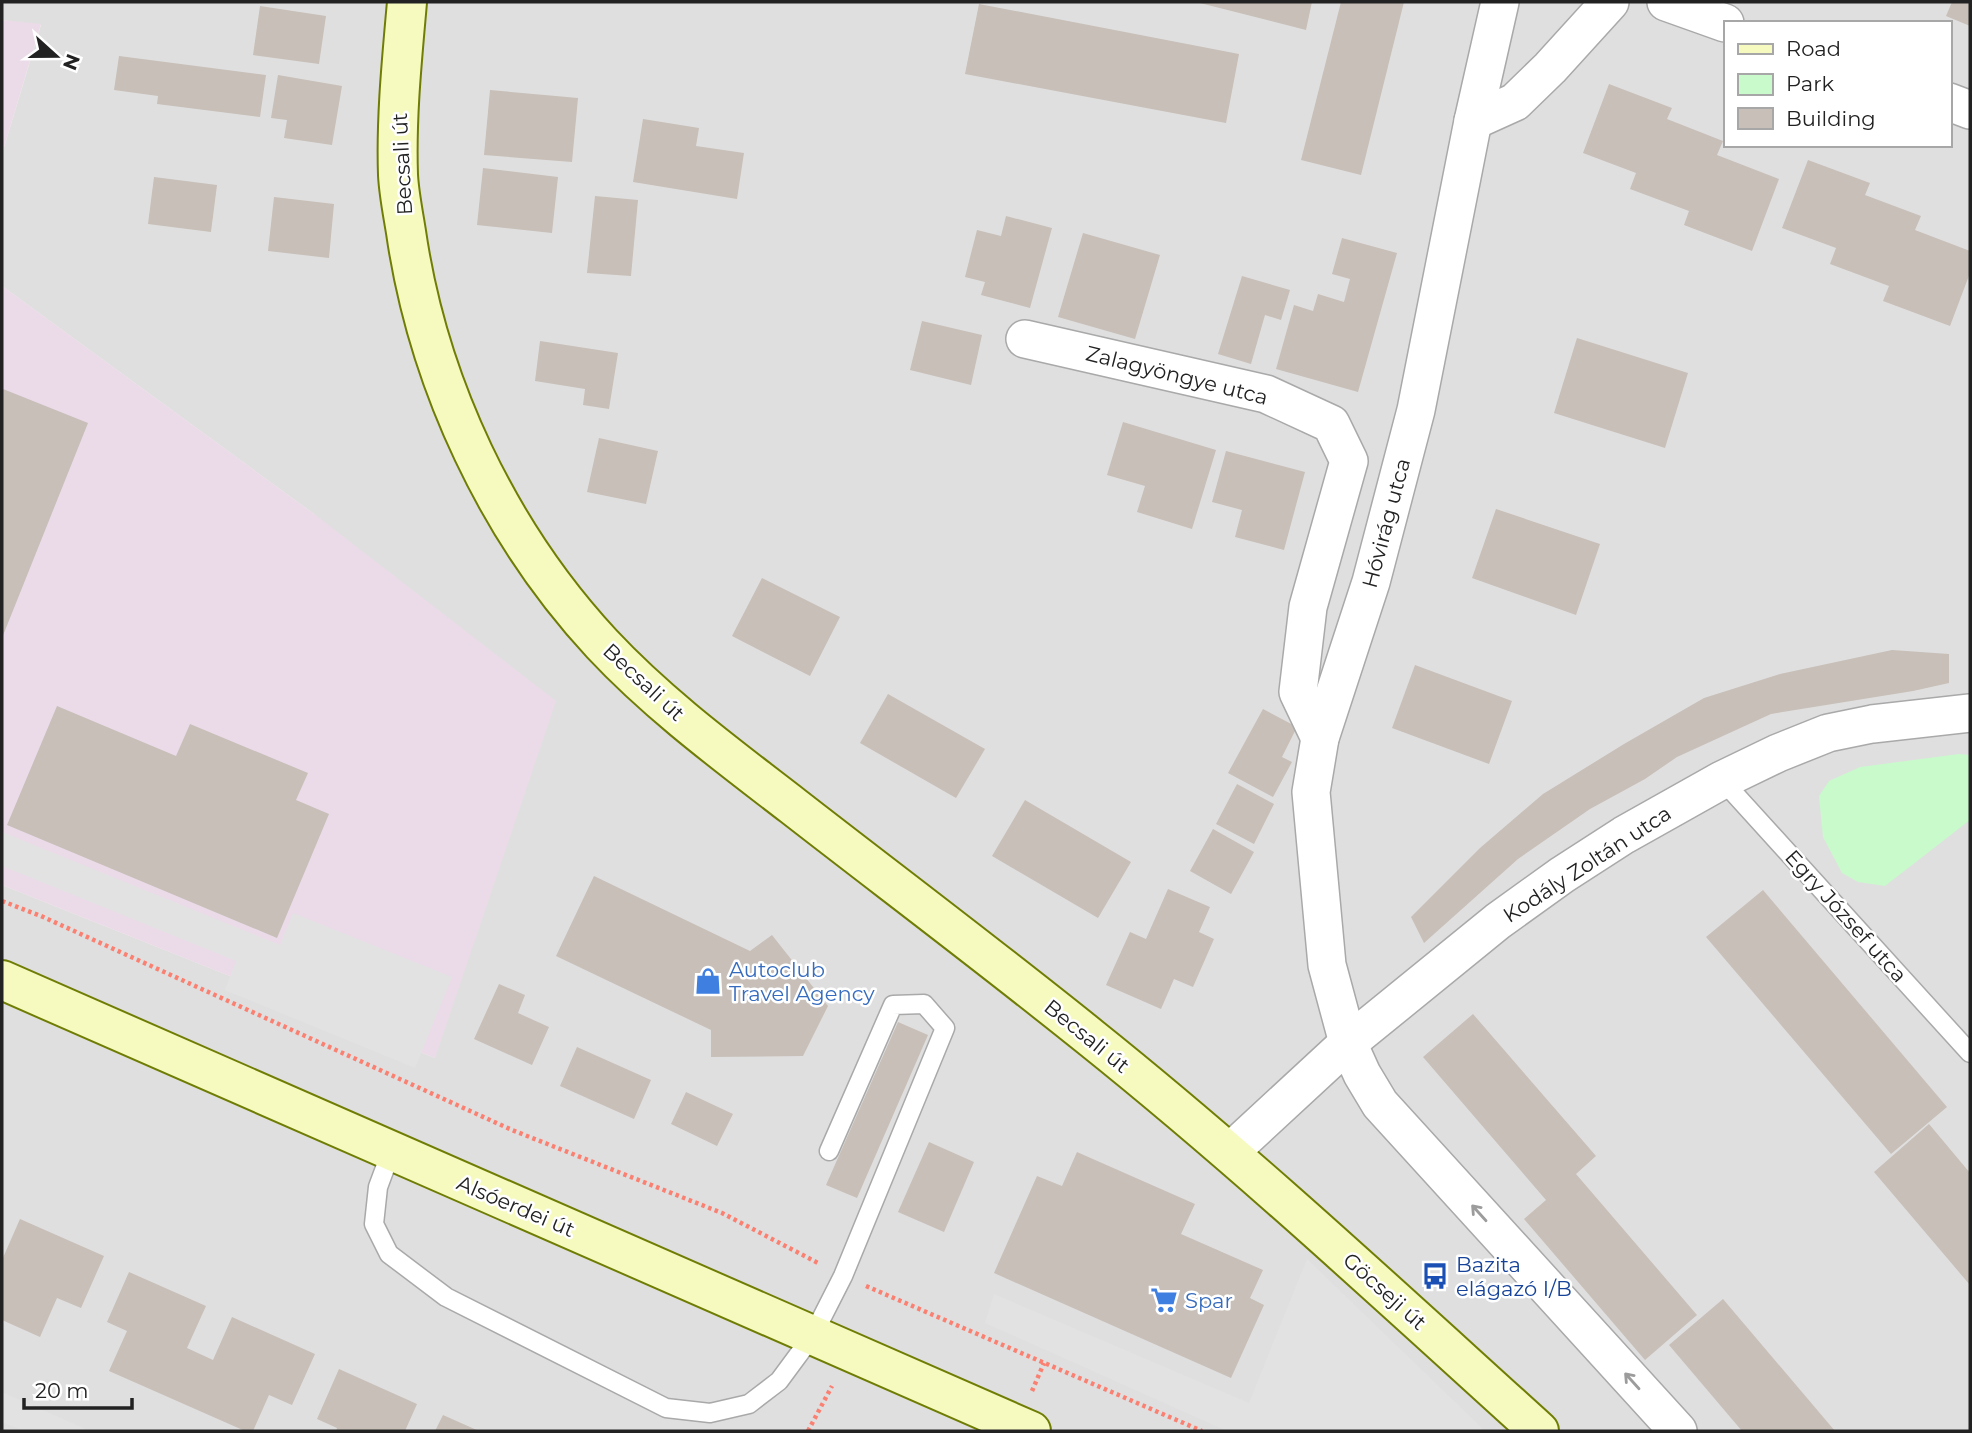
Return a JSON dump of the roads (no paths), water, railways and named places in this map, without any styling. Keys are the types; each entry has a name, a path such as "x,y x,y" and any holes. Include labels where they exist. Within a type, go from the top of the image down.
{"main road":[{"name":"Becsali út","path":"407,2 397,126 399,181 411,267 431,346 455,411 500,503 545,576 600,642 652,693 712,743 1090,1037 1229,1153"},
{"name":"Alsóerdei út","path":"2,980 1031,1431"},
{"name":"Göcseji út","path":"1229,1153 1315,1227 1539,1431"}],"street":[{"name":"Hóvirág utca","path":"1500,2 1473,121 1416,410 1371,582 1320,738 1311,792 1327,965 1348,1043 1380,1104 1678,1431"},
{"path":"1473,121 1515,102 1610,2"},
{"path":"1666,2 1724,23"},
{"path":"1951,103 1970,110"},
{"name":"Zalagyöngye utca","path":"1025,339 1266,394 1331,424 1349,461 1308,607 1298,692 1320,738"},
{"name":"Kodály Zoltán utca","path":"1229,1153 1348,1043 1498,921 1562,875 1625,835 1722,780 1828,733 1872,724 1970,713"}],"lane":[{"name":"Egry József utca","path":"1722,780 1970,1053"},
{"path":"391,1152 378,1187 374,1224 389,1254 446,1297 666,1408 710,1413 749,1404 779,1381 813,1335 843,1276 945,1028 924,1004 893,1005 829,1151"}],"place":[{"name":"Autoclub Travel Agency","path":"708,981"},
{"name":"Bazita elágazó I/B","path":"1435,1276"},
{"name":"Spar","path":"1164,1300"}]}
